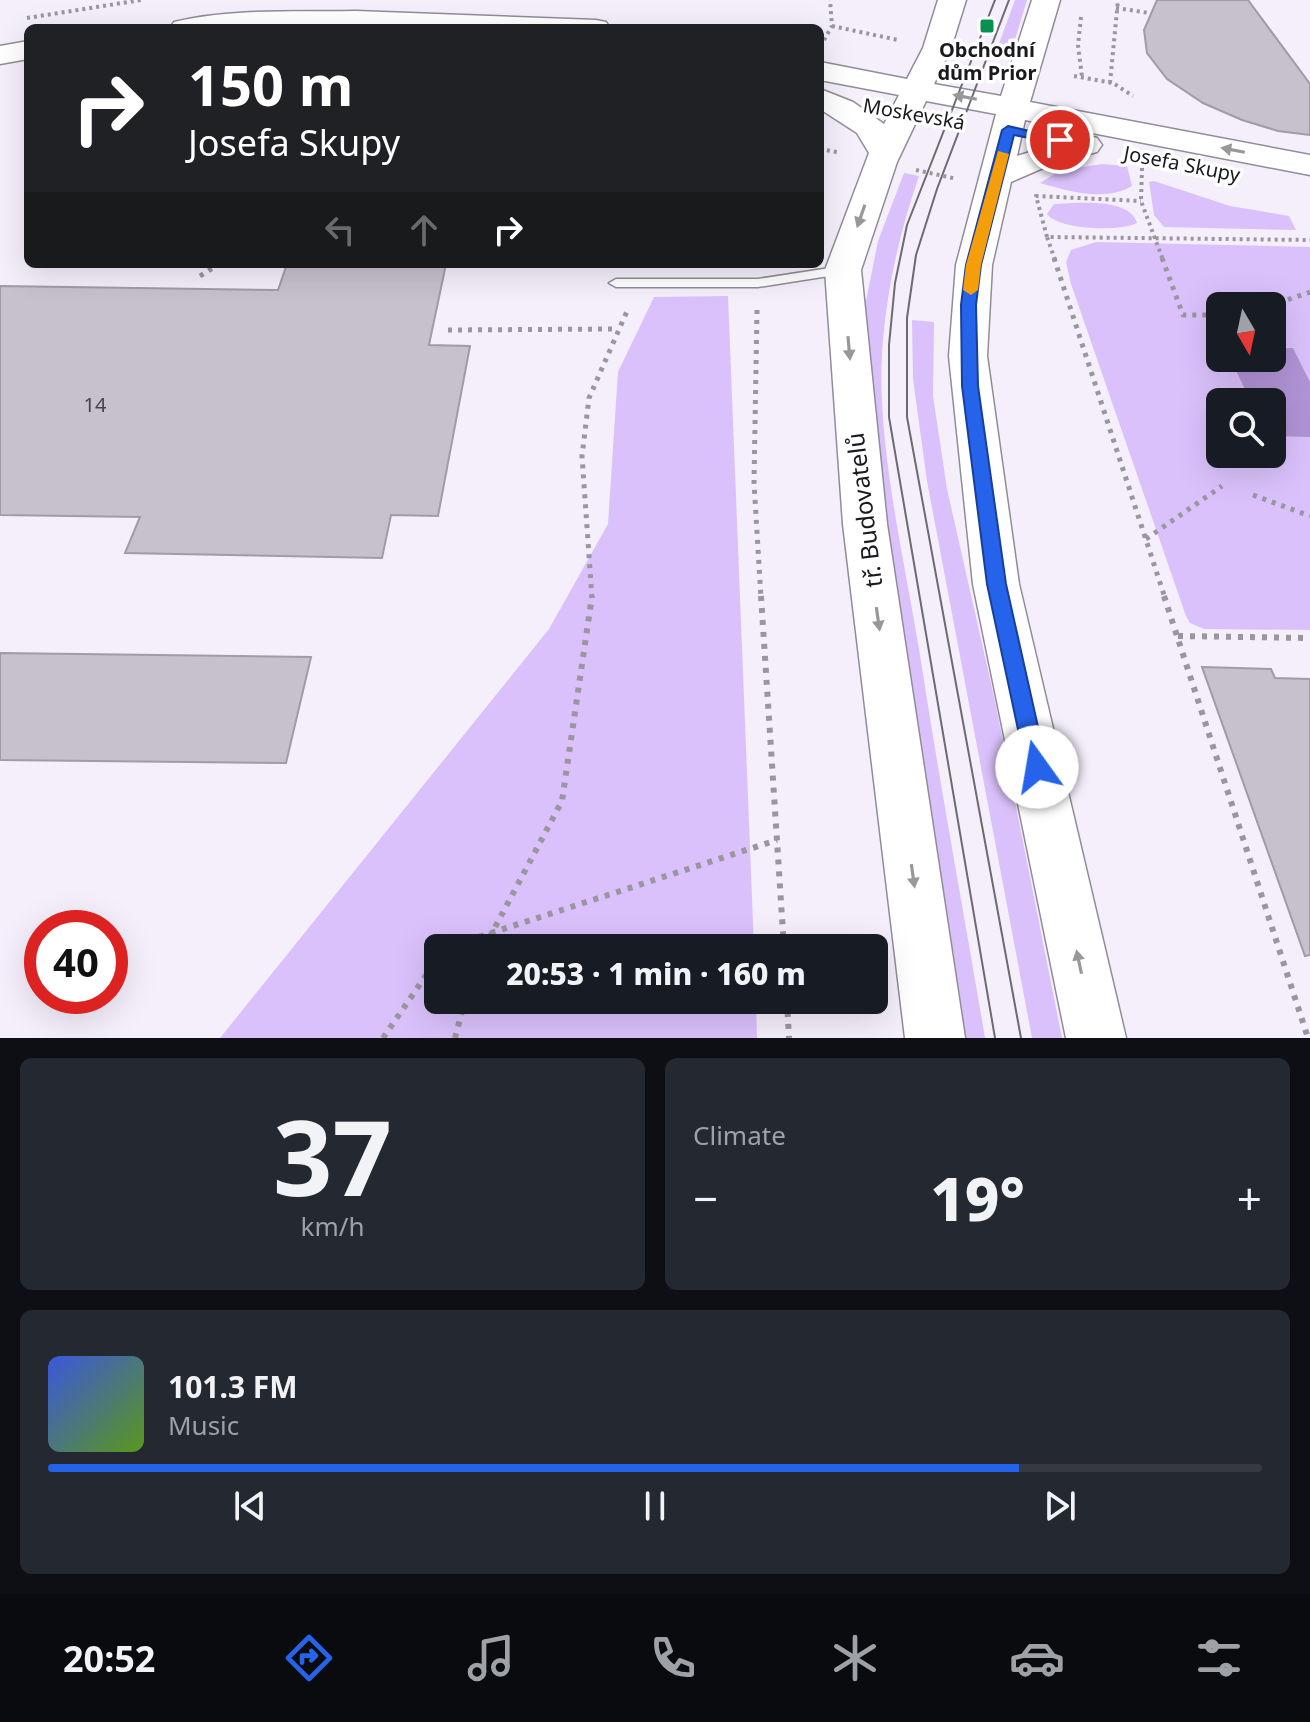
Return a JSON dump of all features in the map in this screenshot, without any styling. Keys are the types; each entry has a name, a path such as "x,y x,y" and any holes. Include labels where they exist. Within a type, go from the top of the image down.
{"street":[{"name":"tř. Budovatelů","path":"935,1038 865,524 843,270 863,208 896,161 911,100 950,52 952,0"},
{"path":"1046,0 1011,66 972,278 969,305 970,386 996,584 1096,1038"},
{"path":"276,24 418,20 464,24"},
{"path":"0,55 24,51"},
{"path":"896,161 879,135 828,86 950,52"},
{"path":"996,148 1046,155 1095,135 1011,66"},
{"name":"Moskevská","path":"828,86 911,100 996,148"},
{"name":"Josefa Skupy","path":"996,148 1095,135 1310,165"},
{"name":"Josefa Skupy","path":"1095,135 1238,175 1310,184"}],"lane":[{"path":"616,283 758,283 843,270"}],"path":[{"path":"16,20 141,0"},
{"path":"824,41 832,26 830,0"},
{"path":"1110,83 1118,0"},
{"path":"1116,8 1149,13"},
{"path":"1082,15 1078,45 1082,77"},
{"path":"832,26 898,40"},
{"path":"950,52 1011,66"},
{"path":"896,161 996,148"},
{"path":"824,150 837,152"},
{"path":"1142,168 1141,201 1183,315 1206,315"},
{"path":"1141,201 1036,196 1308,1038"},
{"path":"1047,237 1310,240"},
{"path":"200,276 213,268"},
{"path":"490,932 562,801 593,605 584,441 589,398 617,329 647,283"},
{"path":"1286,300 1310,292"},
{"path":"757,296 754,483 783,934"},
{"path":"448,330 617,329"},
{"path":"1146,539 1222,486"},
{"path":"1253,495 1310,516"},
{"path":"1178,636 1310,638"},
{"path":"484,934 777,840"},
{"path":"383,1038 424,978"},
{"path":"455,1038 461,1014"},
{"path":"788,1014 789,1038"}],"shaded area":[{"path":"1015,0 1027,0 1011,52 997,49"},
{"path":"1102,164 1127,166 1132,186 1122,191 1099,194 1074,192 1040,183 1059,171"},
{"path":"904,173 919,176 890,286 882,354 884,426 893,502 985,1038 950,1038 919,826 863,316 878,241"},
{"path":"1149,182 1230,206 1289,216 1296,230 1164,227 1154,215"},
{"path":"1054,204 1113,205 1132,215 1137,223 1117,228 1076,226 1047,214"},
{"path":"1096,242 1310,247 1310,630 1204,629 1190,623 1071,284 1066,262 1071,250"},
{"path":"728,296 753,934 424,934 424,1014 756,1014 757,1038 220,1038 549,629 608,524 618,372 654,297"},
{"path":"912,320 934,322 933,396 947,489 995,701 1062,1038 1032,1038 927,481 913,379"},
{"path":"1286,348 1293,348 1310,382 1310,437 1286,436 1286,388 1244,388 1237,372 1286,372"}],"building":[{"path":"1157,0 1248,0 1310,84 1310,135 1278,131 1242,120 1203,103 1167,79 1147,53 1144,30"},
{"path":"286,268 445,268 429,345 470,346 438,516 391,515 382,558 125,553 140,517 0,515 0,286 278,290"},
{"path":"0,653 311,657 286,763 0,760"},
{"path":"1202,667 1271,669 1275,678 1310,679 1310,955 1305,956"}],"tram line":[{"path":"995,0 907,225 895,283 889,345 889,417 995,1038"},
{"path":"1009,0 937,189 916,255 907,318 907,417 1021,1038"}],"slow traffic":[{"path":"971,290 974,265 1003,154"}],"place":[{"name":"Obchodní dům Prior","path":"987,26"}],"route":[{"path":"1037,767 996,584 970,386 969,305 974,265 1008,130 1060,140"}]}
